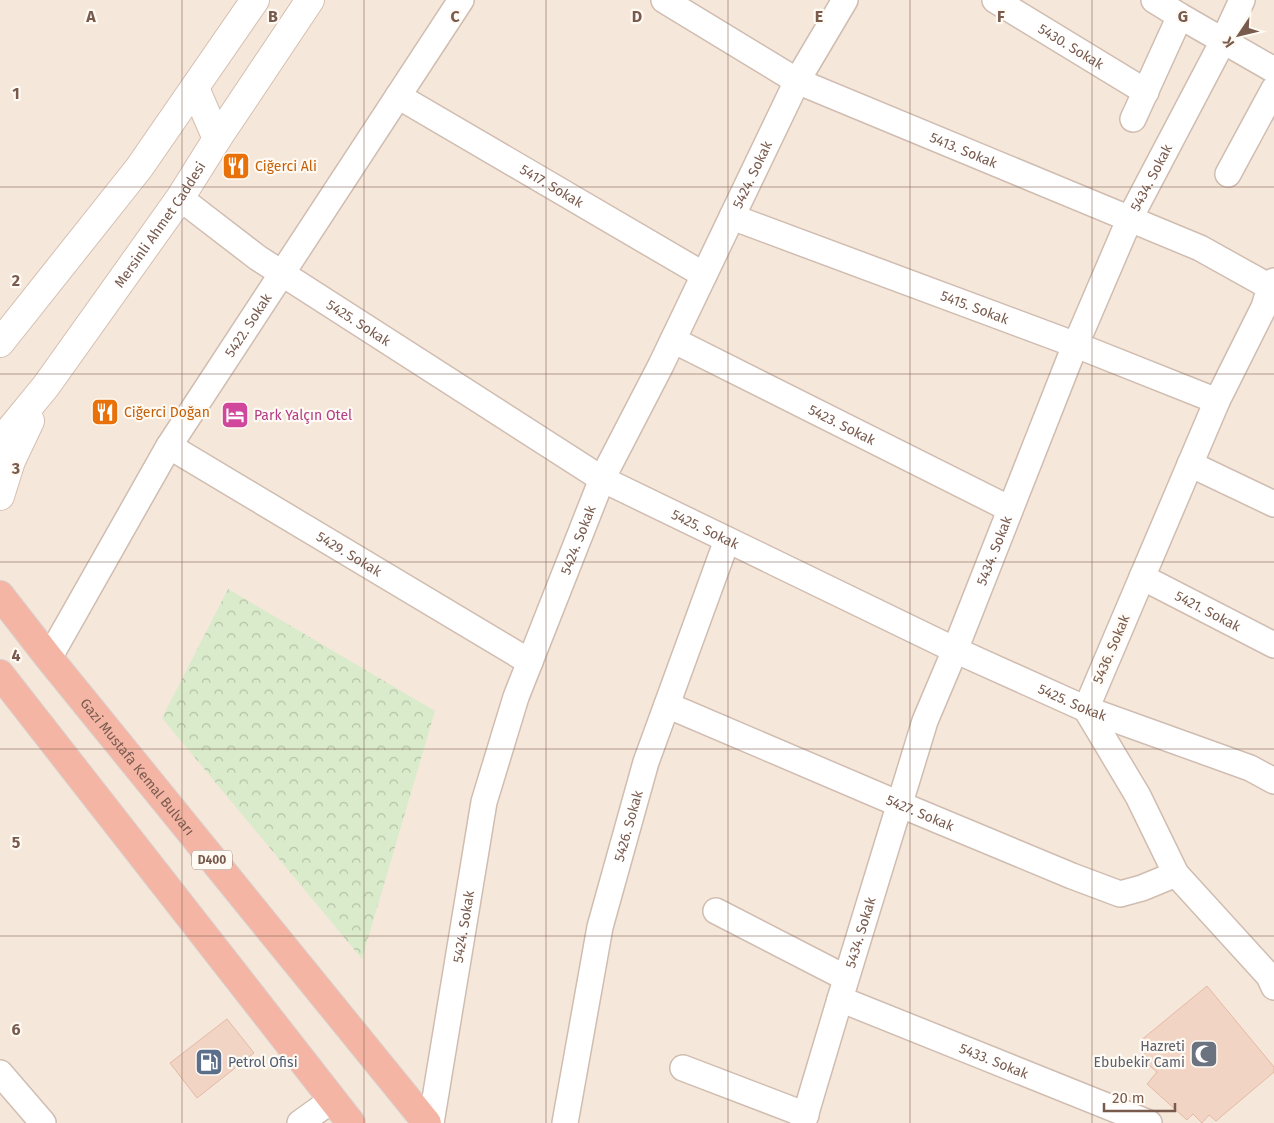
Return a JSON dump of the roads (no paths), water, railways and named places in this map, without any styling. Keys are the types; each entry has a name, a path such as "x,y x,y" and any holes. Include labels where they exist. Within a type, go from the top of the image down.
{"highway":[{"name":"Gazi Mustafa Kemal Bulvarı","path":"0,595 426,1123"},
{"path":"0,674 351,1123"}],"main road":[{"path":"1,341 139,168 256,0"},
{"name":"Mersinli Ahmet Caddesi","path":"0,442 46,386 180,198 310,0"},
{"path":"195,88 217,140"},
{"path":"0,496 11,461 46,386"}],"street":[{"name":"5422. Sokak","path":"49,658 169,446 461,0"},
{"name":"5413. Sokak","path":"664,0 797,81 1200,248 1271,297"},
{"name":"5424. Sokak","path":"431,1123 484,802 516,697 602,479 673,340 797,81 845,0"},
{"name":"5430. Sokak","path":"995,0 1146,92"},
{"path":"1154,0 1274,70"},
{"name":"5434. Sokak","path":"804,1119 925,721 1076,345 1130,218 1223,41 1242,0"},
{"path":"1133,119 1180,16"},
{"path":"1228,174 1274,89"},
{"name":"5417. Sokak","path":"398,96 704,275"},
{"name":"5425. Sokak","path":"180,198 258,258 602,479 955,650 1086,709 1250,768 1274,781"},
{"name":"5415. Sokak","path":"732,217 1076,345 1217,401"},
{"name":"5436. Sokak","path":"1086,709 1217,401 1271,297"},
{"name":"5423. Sokak","path":"673,340 1010,509"},
{"name":"5429. Sokak","path":"169,446 530,662"},
{"path":"1190,464 1274,503"},
{"name":"5426. Sokak","path":"565,1123 600,927 646,762 727,540"},
{"name":"5421. Sokak","path":"1142,577 1274,645"},
{"name":"5427. Sokak","path":"667,705 899,804 1120,894 1142,888 1176,874"},
{"path":"1086,709 1138,796 1176,874 1269,976 1274,987"},
{"name":"5433. Sokak","path":"716,911 843,989 1149,1123"},
{"path":"683,1068 804,1119"},
{"path":"0,1073 43,1123"},
{"path":"300,1123 332,1100"}],"place":[{"name":"Ciğerci Ali","path":"236,166"},
{"name":"Ciğerci Doğan","path":"105,412"},
{"name":"Park Yalçın Otel","path":"235,415"},
{"name":"Hazreti Ebubekir Cami","path":"1204,1054"},
{"name":"Petrol Ofisi","path":"209,1062"}]}
